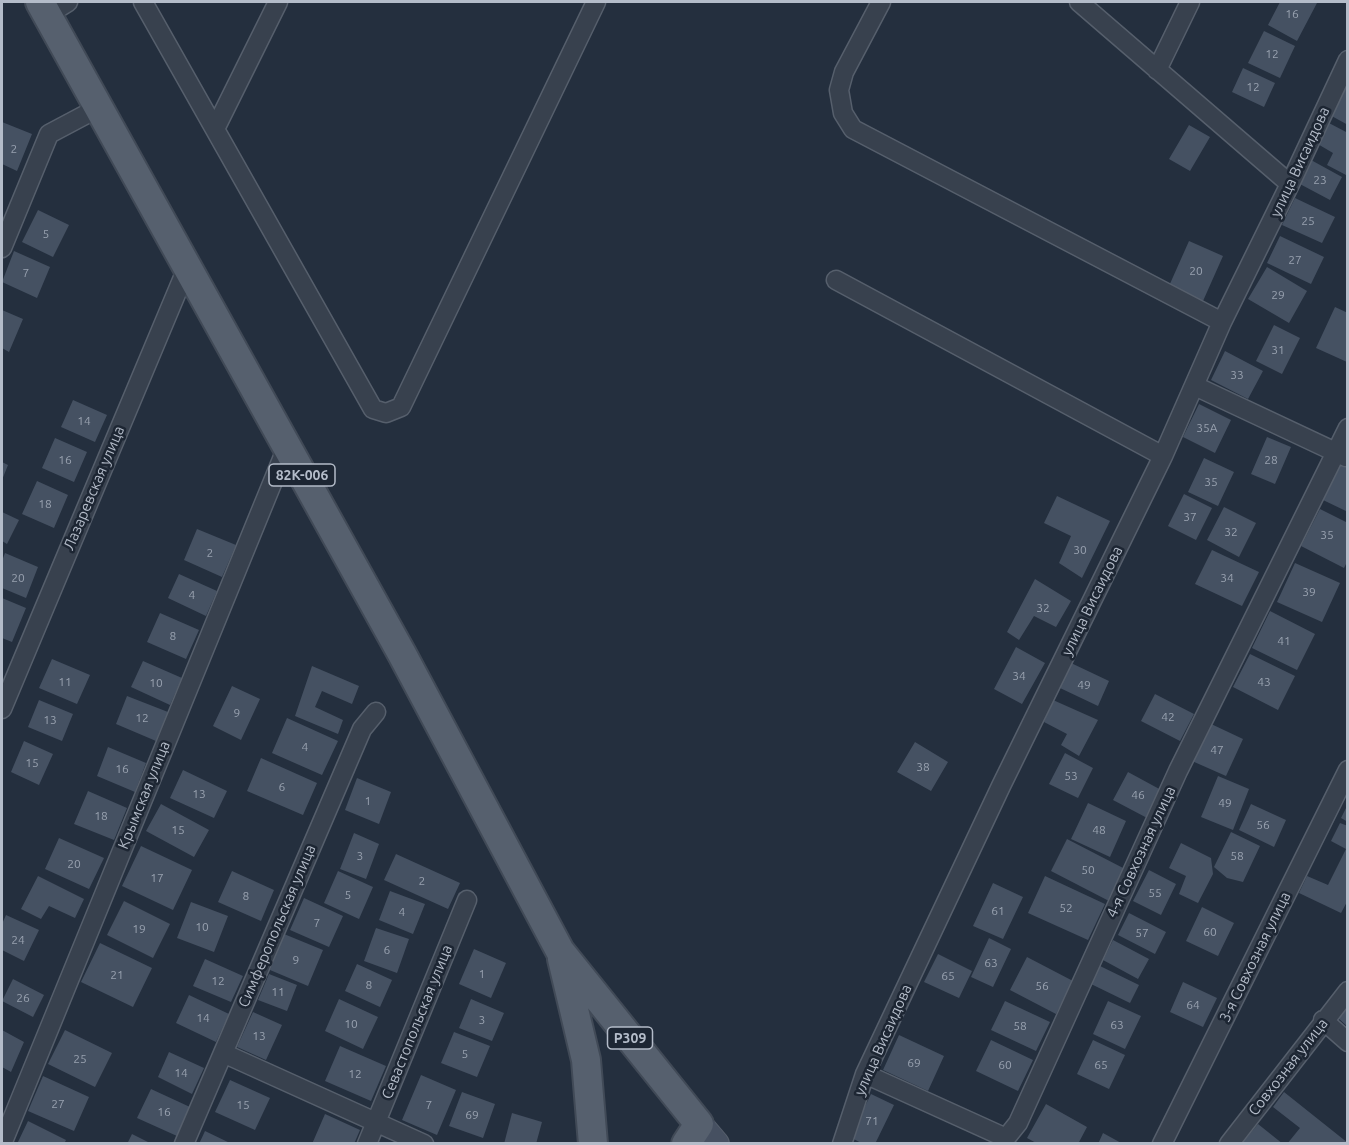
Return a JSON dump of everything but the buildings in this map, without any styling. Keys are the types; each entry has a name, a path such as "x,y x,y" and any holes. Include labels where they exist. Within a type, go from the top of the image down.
{"main road":[{"name":"82К-006","path":"52,6 98,108 402,654 560,951 586,1060 593,1143"},
{"name":"Р309","path":"560,951 700,1137"}],"street":[{"path":"144,2 373,409 386,413 401,407 596,2"},
{"path":"215,129 278,2"},
{"path":"881,2 844,72 839,90 843,113 852,129 1222,322"},
{"path":"1079,2 1290,184"},
{"path":"1157,70 1190,2"},
{"name":"улица Висаидова","path":"842,1143 865,1074 1001,786 1163,456 1222,322 1290,184 1347,60"},
{"path":"2,248 49,134 98,108"},
{"name":"Лазаревская улица","path":"2,709 187,268"},
{"path":"836,279 1163,456"},
{"path":"1195,386 1342,455"},
{"name":"4-я Совхозная улица","path":"865,1074 1006,1138 1018,1123 1178,771 1342,455 1347,428"},
{"name":"Крымская улица","path":"2,1143 286,447"},
{"name":"Симферопольская улица","path":"184,1143 362,729 376,712"},
{"name":"3-я Совхозная улица","path":"1162,1143 1347,770"},
{"name":"Севастопольская улица","path":"367,1143 467,900"},
{"name":"Совхозная улица","path":"1229,1143 1347,991"},
{"path":"1323,1020 1347,1042"},
{"path":"223,1053 424,1143"}]}
